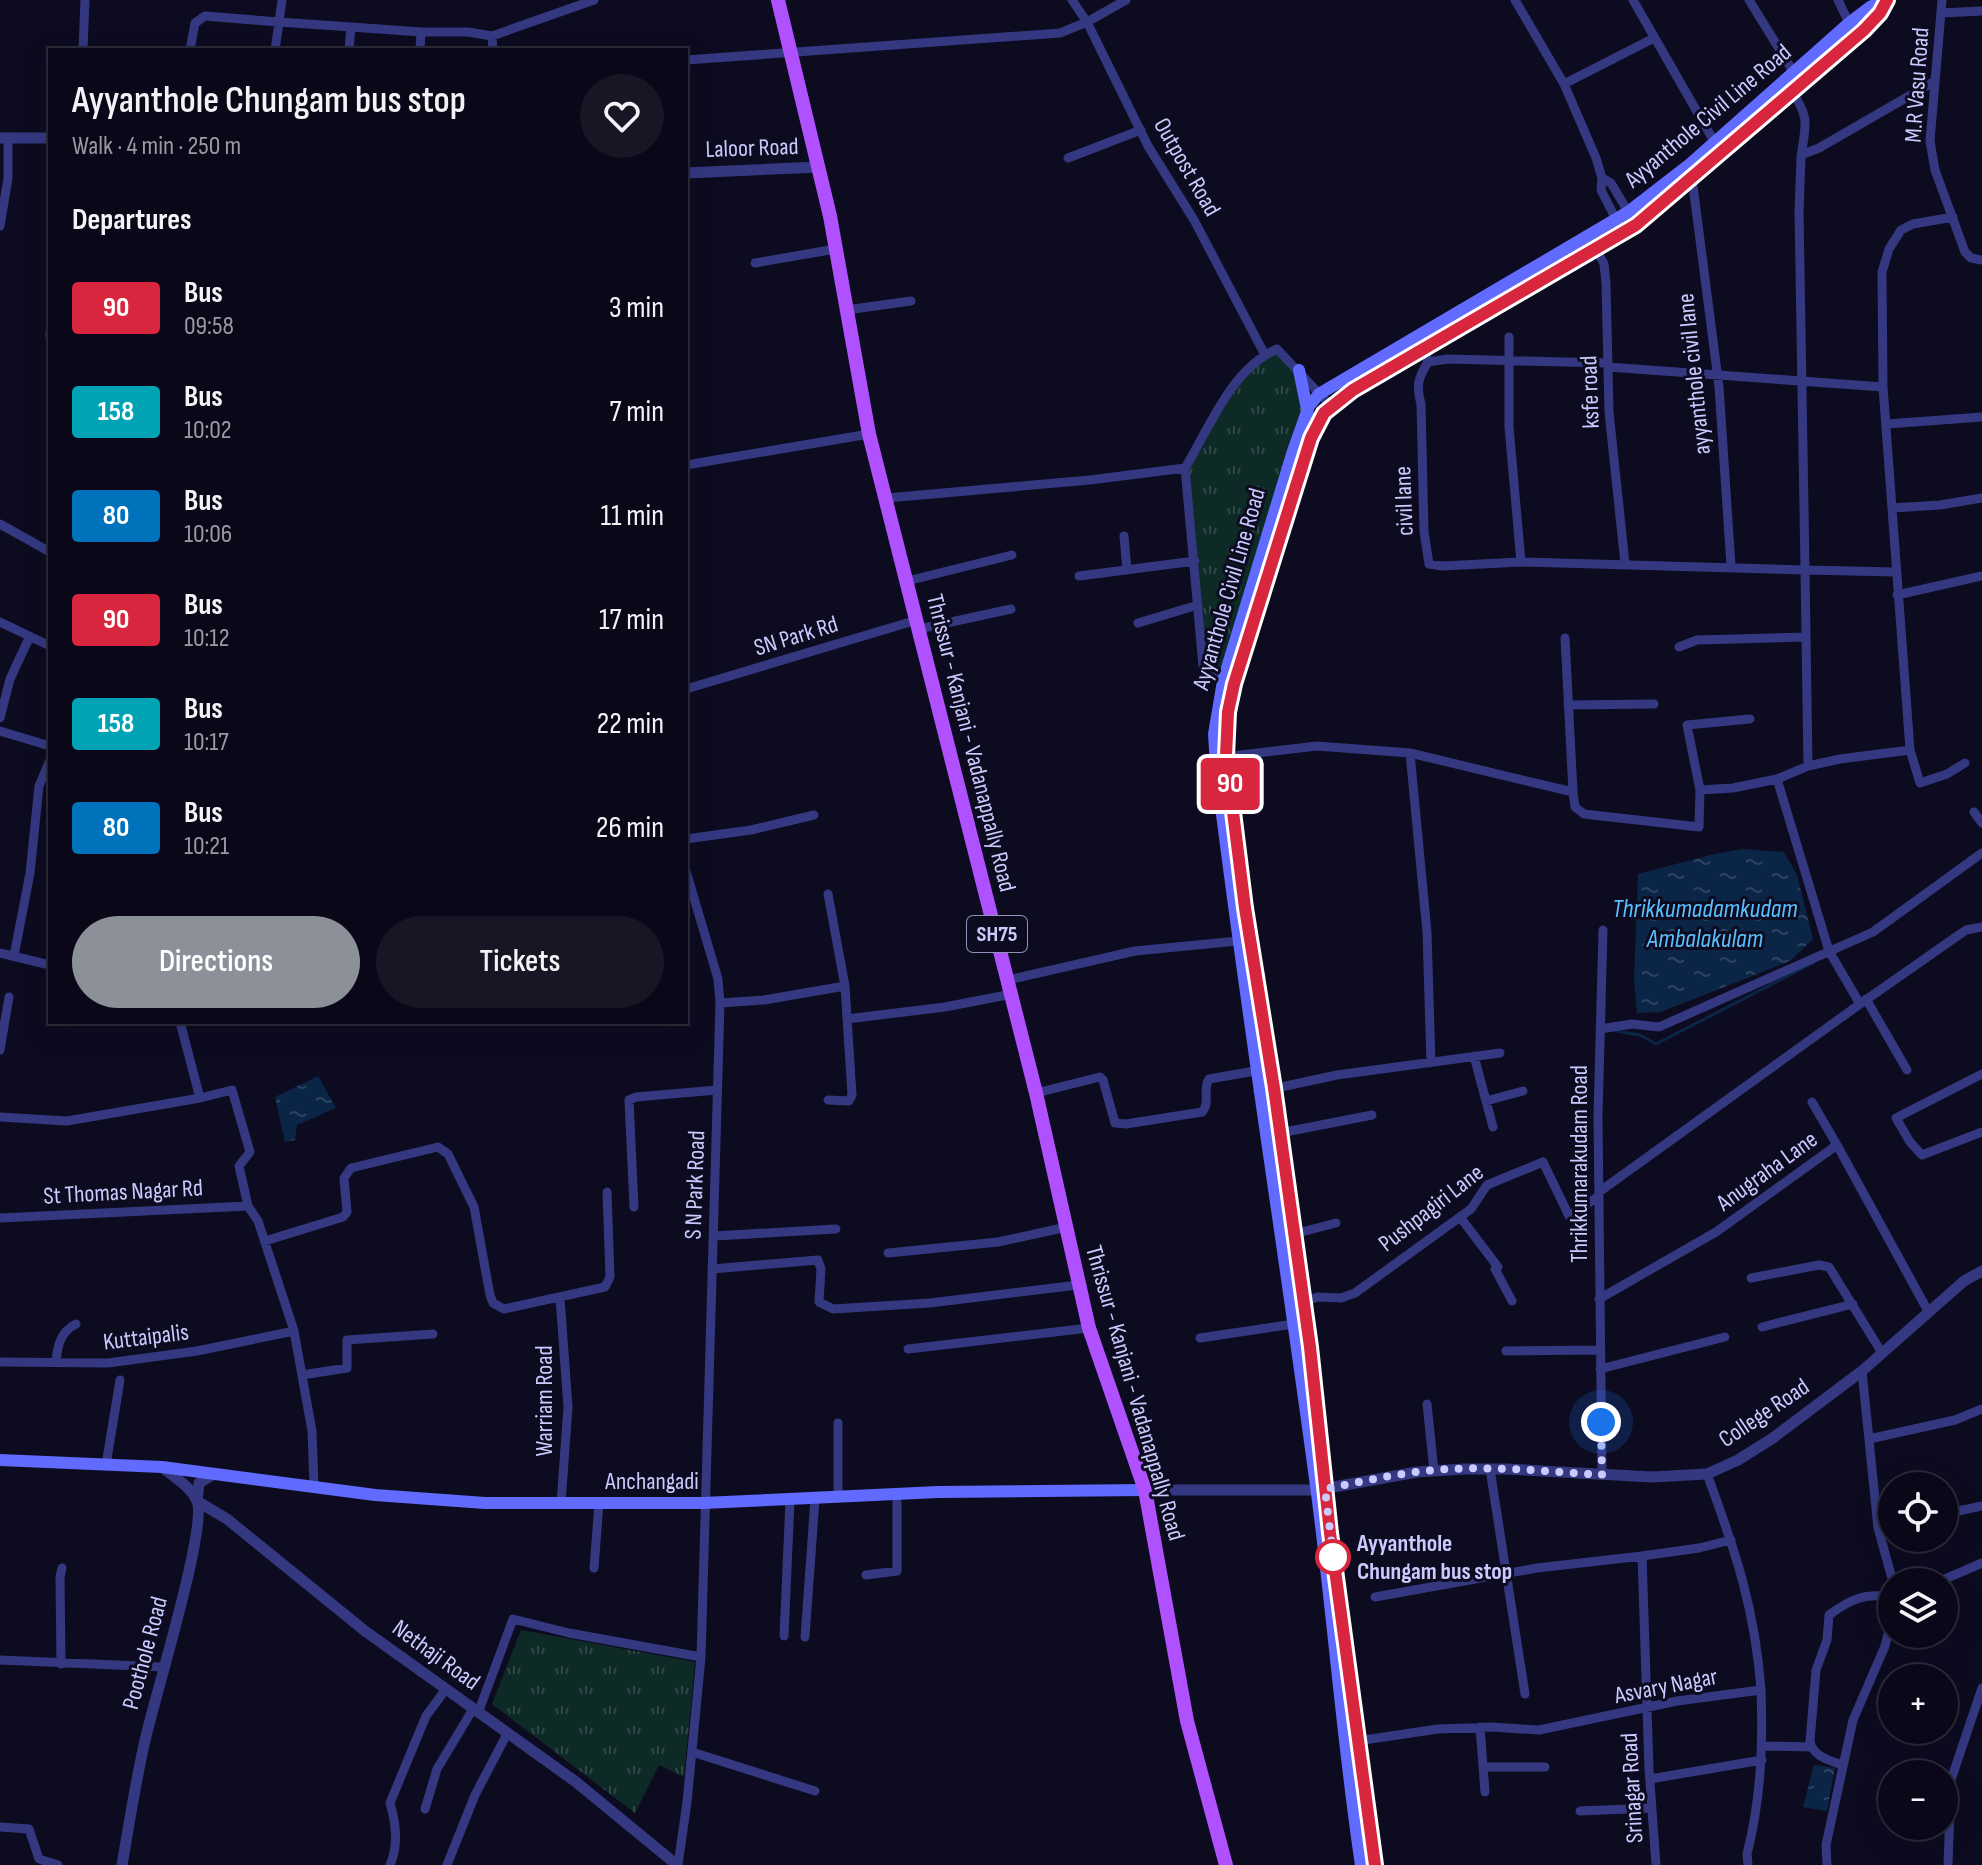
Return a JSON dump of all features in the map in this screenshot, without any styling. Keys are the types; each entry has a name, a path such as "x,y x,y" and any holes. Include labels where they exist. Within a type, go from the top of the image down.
{"main road":[{"name":"Thrissur - Kanjani - Vadanappally Road","path":"778,0 819,167 869,434 1010,987 1089,1328 1145,1490 1187,1721 1226,1865"},
{"name":"Ayyanthole Civil Line Road","path":"1223,711 1223,681 1306,413 1319,394 1628,212 1864,30 1880,13 1886,0"},
{"name":"Ayyanthole Civil Line Road","path":"1375,1865 1294,1324 1290,1240 1274,1088 1238,898 1221,757 1214,734 1234,684 1311,438 1331,406 1420,350 1636,225 1795,83 1849,23 1870,7 1886,0"},
{"path":"1410,340 1420,350"},
{"path":"1299,370 1306,413 1319,422"},
{"name":"Ayyanthole Civil Line Road","path":"1238,898 1238,941 1258,1092 1303,1302 1321,1489"},
{"name":"Anchangadi","path":"0,1460 162,1467 433,1500 703,1503 1027,1490 1145,1490"},
{"path":"1321,1489 1350,1790 1361,1865"}],"street":[{"path":"83,48 85,0"},
{"path":"275,48 282,0"},
{"path":"190,48 195,23 205,16 492,36 594,0"},
{"name":"Outpost Road","path":"1072,0 1087,22 1159,166 1194,220 1265,355"},
{"path":"688,60 1060,33 1126,0"},
{"path":"1515,0 1564,84 1596,158 1602,178 1601,190 1623,233"},
{"path":"1633,0 1715,143"},
{"path":"1749,0 1795,83 1805,116 1799,210 1808,766"},
{"path":"1838,0 1849,23"},
{"name":"M.R Vasu Road","path":"1942,0 1930,141 1935,170 1967,256 1982,260"},
{"path":"1941,13 1982,11"},
{"path":"349,48 351,27"},
{"path":"420,48 421,32"},
{"path":"492,36 493,48"},
{"path":"1564,84 1654,38"},
{"path":"1801,155 1819,148 1935,81"},
{"path":"1068,158 1141,130"},
{"path":"0,226 8,178 4,138 48,138"},
{"name":"Laloor Road","path":"688,173 819,167"},
{"path":"1602,178 1611,183 1636,225"},
{"name":"ayyanthole civil lane","path":"1692,178 1717,375 1731,566"},
{"path":"1953,217 1913,224 1901,230 1889,249 1882,272 1883,387 1910,750 1920,783 1947,774 1965,763"},
{"path":"755,263 836,249"},
{"name":"ksfe road","path":"1596,249 1604,264 1606,283 1609,412 1625,564"},
{"path":"846,310 911,301"},
{"path":"1509,337 1509,436 1521,562"},
{"path":"1223,681 1210,676 1203,666 1185,468 1232,388 1253,362 1277,349 1331,406"},
{"path":"1420,350 1428,362 1448,359 1608,365 1801,383 1883,387"},
{"name":"civil lane","path":"1428,362 1420,373 1417,386 1421,412 1424,537 1429,564 1457,566 1521,562 1896,572"},
{"path":"1887,424 1982,417"},
{"path":"688,465 869,434"},
{"path":"887,498 1090,480 1185,468"},
{"path":"1892,508 1982,498"},
{"path":"0,524 48,551"},
{"path":"1124,536 1127,570"},
{"path":"907,581 1012,555"},
{"path":"1079,576 1195,561"},
{"path":"1897,595 1982,576"},
{"path":"1138,623 1198,605"},
{"name":"SN Park Rd","path":"688,688 918,624 1011,609"},
{"path":"0,622 48,645"},
{"path":"0,718 10,679 30,636"},
{"path":"1679,647 1697,640 1806,637"},
{"path":"1565,638 1573,792 1575,807 1584,814 1699,827 1700,790 1687,725 1750,719"},
{"path":"1568,705 1654,704"},
{"path":"0,731 48,745"},
{"path":"1221,757 1317,746 1410,753 1573,792"},
{"path":"1700,790 1733,788 1777,779 1808,766 1840,759 1910,750"},
{"path":"1410,753 1427,932 1431,1063"},
{"path":"14,956 30,873 39,786 48,765"},
{"path":"1777,779 1829,951 1907,1070"},
{"path":"1974,812 1982,823"},
{"path":"688,839 751,830 814,815"},
{"path":"1600,1029 1632,1024 1659,1027 1873,932 1982,853"},
{"name":"S N Park Road","path":"688,878 718,979 720,1003 703,1503"},
{"path":"828,894 845,986 852,1100 828,1100"},
{"path":"1599,1194 1966,930 1982,927"},
{"name":"Thrikkumarakudam Road","path":"1602,1475 1599,1194 1603,930"},
{"path":"847,1019 945,1007 1135,951 1238,941"},
{"path":"0,953 48,964"},
{"path":"720,1003 764,1000 845,986"},
{"path":"0,1050 9,997"},
{"path":"181,1024 200,1098"},
{"path":"1258,1092 1337,1075 1500,1053"},
{"path":"1474,1056 1486,1101 1523,1091"},
{"path":"1474,1056 1493,1127"},
{"path":"1036,1093 1100,1077 1115,1123 1126,1124 1202,1112 1207,1103 1205,1087 1209,1079 1255,1071"},
{"path":"1982,1074 1896,1118 1922,1155 1982,1132"},
{"path":"0,1117 67,1121 232,1090 250,1152 239,1166 248,1206 258,1221 294,1331 312,1431 314,1486"},
{"path":"634,1207 629,1100 717,1090"},
{"path":"1812,1102 1837,1145"},
{"path":"1280,1133 1372,1115"},
{"name":"Anugraha Lane","path":"1599,1299 1716,1232 1837,1145 1928,1311"},
{"path":"265,1241 343,1217 347,1212 344,1178 351,1168 438,1147 448,1154 474,1207 493,1303 504,1309 605,1287 610,1277 607,1192"},
{"name":"Pushpagiri Lane","path":"1303,1302 1318,1297 1341,1298 1355,1293 1471,1209 1487,1185 1543,1162 1569,1216 1599,1194"},
{"name":"St Thomas Nagar Rd","path":"0,1218 248,1206"},
{"path":"1460,1217 1498,1267 1495,1269 1512,1301"},
{"path":"1290,1240 1336,1223"},
{"path":"888,1253 998,1242 1067,1227"},
{"path":"714,1236 836,1229"},
{"path":"712,1269 818,1260 821,1269 819,1302 833,1309 930,1303 1078,1285"},
{"path":"1751,1278 1825,1265 1834,1270 1882,1353"},
{"name":"College Road","path":"1145,1490 1321,1489 1434,1471 1490,1469 1652,1477 1707,1474 1738,1460 1773,1438 1862,1371 1964,1281 1982,1271"},
{"name":"Warriam Road","path":"560,1298 568,1407 561,1503"},
{"path":"1762,1327 1853,1304"},
{"path":"56,1363 57,1345 70,1327 76,1324"},
{"path":"1200,1338 1294,1324"},
{"path":"908,1349 1089,1328"},
{"name":"Kuttaipalis","path":"0,1362 108,1363 182,1353 294,1331"},
{"path":"302,1375 347,1368 347,1340 433,1334"},
{"path":"1600,1369 1725,1337"},
{"path":"1506,1351 1600,1350"},
{"path":"1862,1371 1878,1528"},
{"path":"106,1465 120,1380"},
{"path":"1427,1404 1434,1471"},
{"path":"1869,1439 1955,1420 1982,1409"},
{"path":"838,1423 838,1498"},
{"path":"162,1467 180,1481 197,1501"},
{"path":"1490,1469 1525,1694"},
{"path":"1707,1474 1748,1594 1758,1644 1762,1760 1747,1854 1748,1865"},
{"path":"197,1501 199,1483 212,1475"},
{"path":"866,1575 897,1571 897,1495"},
{"path":"805,1637 815,1499"},
{"name":"Nethaji Road","path":"197,1501 227,1519 365,1631 576,1782 678,1865"},
{"name":"Poothole Road","path":"122,1865 144,1743 195,1537 197,1501"},
{"path":"784,1636 790,1501"},
{"path":"594,1568 599,1503"},
{"name":"Nethaji Road","path":"678,1865 701,1657 703,1503"},
{"path":"1958,1511 1982,1506"},
{"path":"1375,1597 1537,1568 1699,1548 1731,1540"},
{"name":"Srinagar Road","path":"1642,1556 1656,1865"},
{"path":"1958,1573 1982,1563"},
{"path":"61,1664 62,1568"},
{"path":"1842,1765 1819,1756 1811,1747 1815,1681 1827,1640 1829,1615 1851,1600 1878,1595"},
{"path":"425,1809 437,1769 476,1711 513,1619 569,1633 701,1657"},
{"path":"1827,1865 1826,1845 1853,1720 1884,1648"},
{"path":"0,1660 163,1667"},
{"path":"1948,1865 1951,1780 1982,1688"},
{"path":"390,1865 396,1851 394,1814 390,1803 426,1716 446,1689"},
{"name":"Asvary Nagar","path":"1357,1741 1438,1729 1480,1727 1539,1730 1677,1701 1761,1690"},
{"path":"1480,1727 1485,1792"},
{"path":"447,1865 475,1795 507,1734"},
{"path":"1762,1746 1811,1747"},
{"path":"692,1752 815,1791"},
{"path":"1650,1779 1762,1760"},
{"path":"1483,1767 1545,1767"},
{"path":"1580,1811 1652,1808"},
{"path":"0,1827 29,1829 39,1859 58,1865"}],"green space":[{"path":"1277,350 1298,371 1305,412 1222,681 1206,672 1186,468 1232,388"},
{"path":"521,1630 695,1662 684,1777 659,1765 635,1813 492,1704"}],"water":[{"name":"Thrikkumadamkudam Ambalakulam","path":"1743,849 1784,852 1797,875 1813,939 1790,961 1661,1012 1637,1013 1634,981 1638,874"},
{"path":"318,1076 336,1108 297,1125 295,1140 285,1142 275,1097"},
{"path":"1814,1765 1835,1768 1827,1811 1803,1807"}],"waterway":[{"path":"1616,1031 1640,1035 1656,1044 1813,963"}],"bus line":[{"name":"90","path":"1375,1865 1330,1533 1310,1347 1245,908 1226,756 1228,712 1234,684 1311,438 1324,413 1353,390 1660,208 1864,30 1887,0"}],"place":[{"name":"Ayyanthole Chungam bus stop","path":"1333,1557"}],"route":[{"path":"1333,1557 1334,1563 1325,1489 1417,1472 1464,1469 1602,1475 1601,1422"}]}
